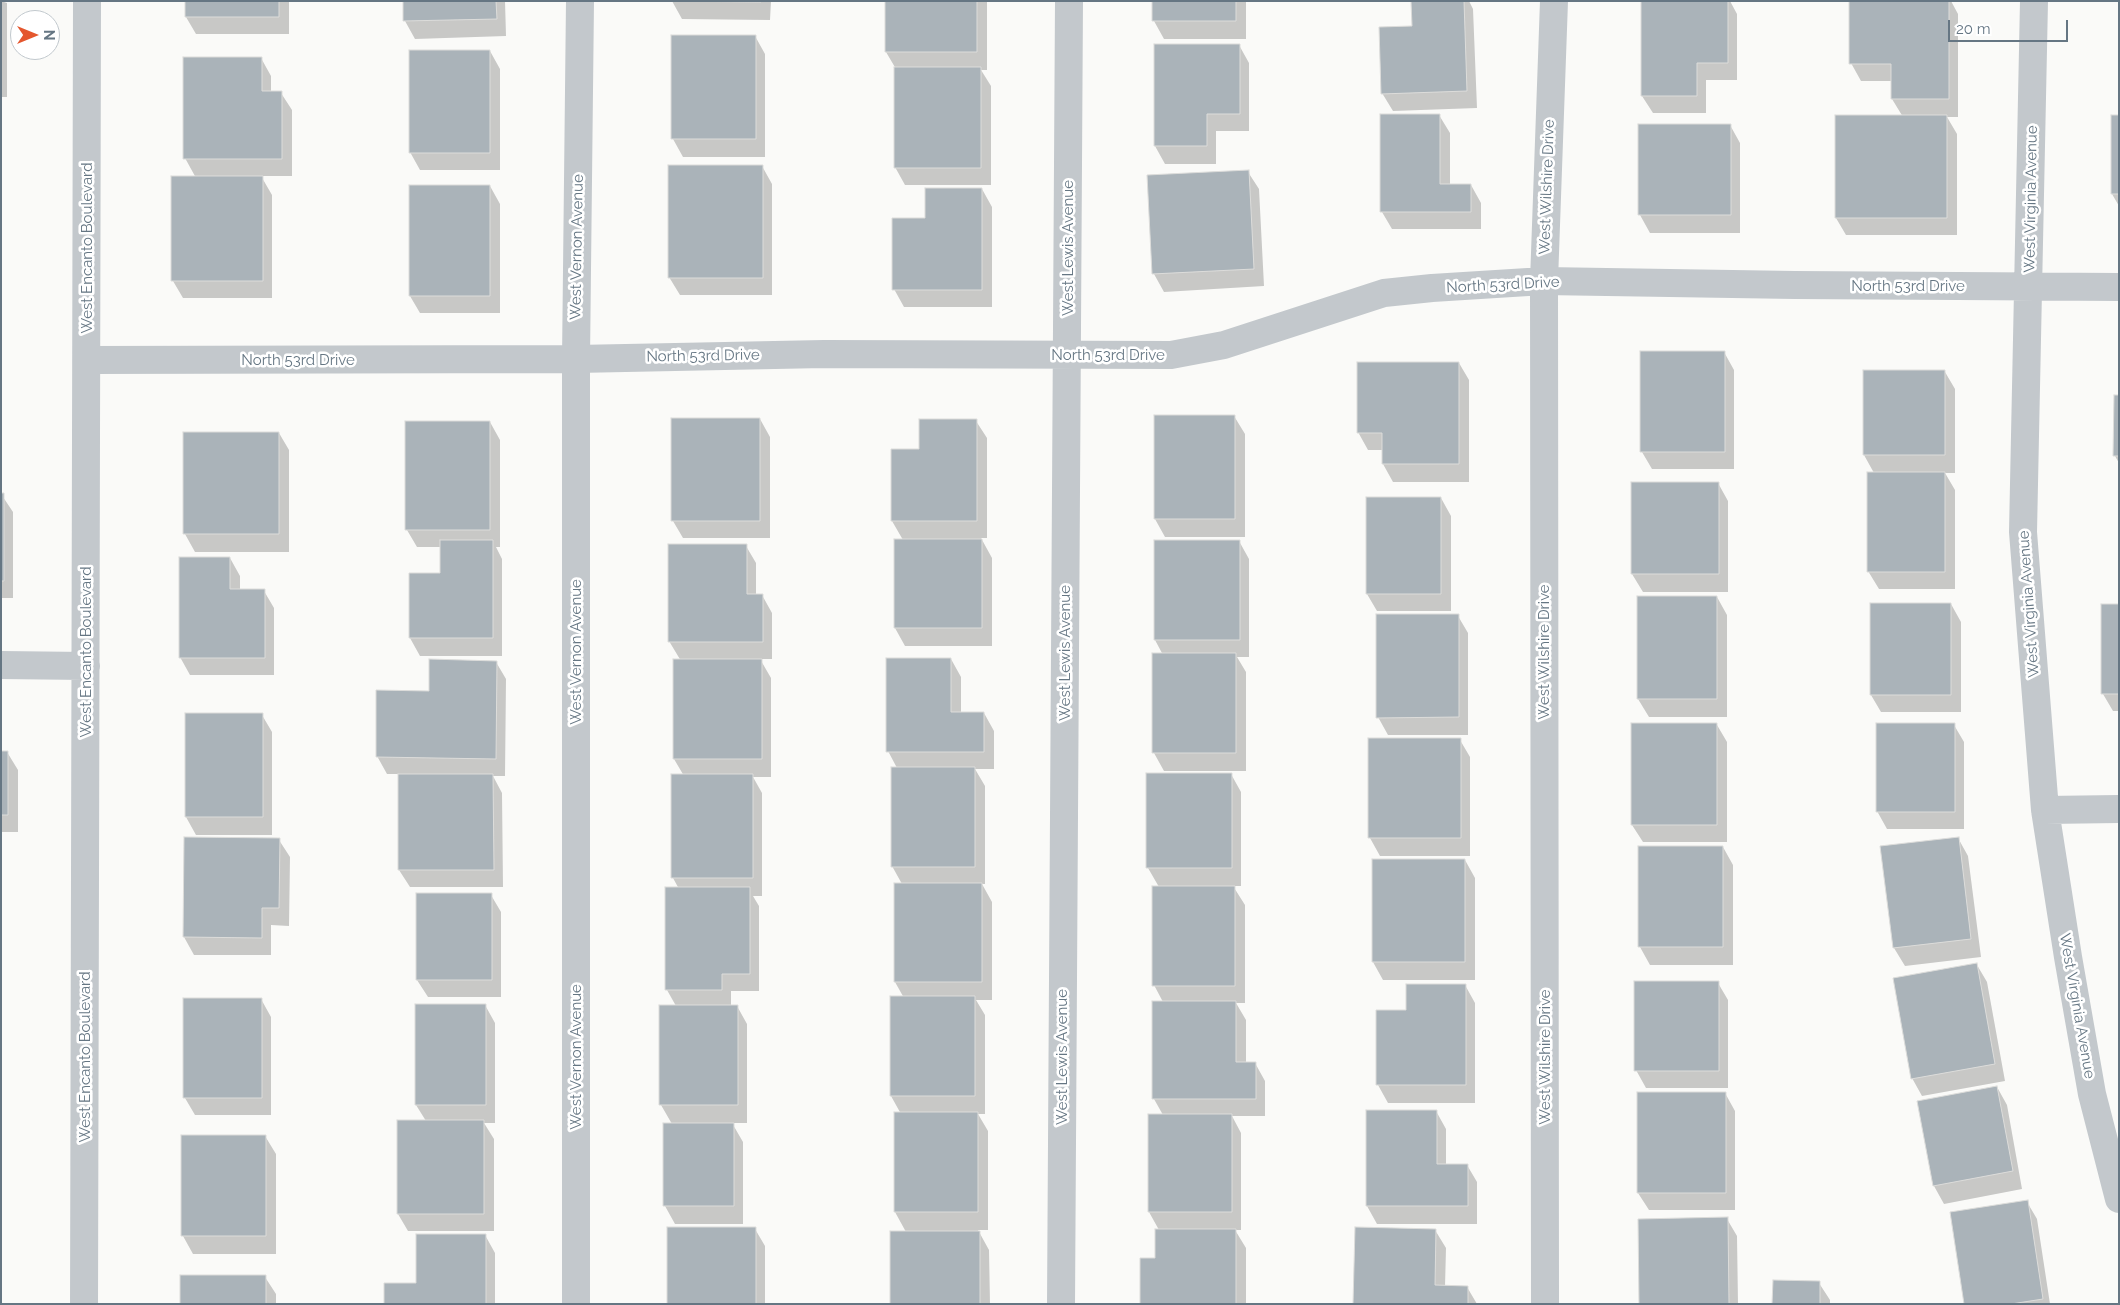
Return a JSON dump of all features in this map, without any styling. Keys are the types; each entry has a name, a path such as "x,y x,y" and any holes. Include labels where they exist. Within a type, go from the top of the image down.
{"street":[{"name":"West Encanto Boulevard","path":"84,1304 88,1"},
{"name":"West Vernon Avenue","path":"576,1304 576,359 580,1"},
{"name":"West Lewis Avenue","path":"1061,1304 1069,1"},
{"name":"West Wilshire Drive","path":"1545,1304 1544,282 1554,1"},
{"name":"West Virginia Avenue","path":"2034,1 2023,532 2045,810 2092,1094 2119,1199"},
{"name":"North 53rd Drive","path":"87,360 576,359 824,354 1172,355 1224,345 1384,293 1544,282 2119,287"},
{"path":"1,665 86,666"},
{"path":"2045,810 2119,809"}],"building":[{"path":"185,1 279,1 279,17 185,17"},
{"path":"403,1 496,1 497,19 403,21"},
{"path":"671,1 761,1 761,2"},
{"path":"885,1 977,1 977,52 885,52"},
{"path":"1152,1 1236,1 1236,21 1152,21"},
{"path":"1411,1 1464,1 1467,91 1381,94 1379,27 1412,26"},
{"path":"1641,1 1728,1 1728,63 1697,63 1697,96 1641,96"},
{"path":"1849,1 1949,1 1949,99 1891,99 1891,64 1849,64"},
{"path":"671,35 756,35 756,139 671,139"},
{"path":"1154,44 1240,44 1240,114 1207,114 1207,146 1154,146"},
{"path":"409,50 490,50 490,153 409,153"},
{"path":"183,57 262,57 262,91 282,91 282,159 183,159"},
{"path":"894,67 981,67 981,168 894,168"},
{"path":"1380,114 1440,114 1440,184 1471,184 1471,212 1380,212"},
{"path":"1835,115 1947,115 1947,218 1835,218"},
{"path":"2111,115 2119,115 2119,194 2111,194"},
{"path":"1638,124 1731,124 1731,215 1638,215"},
{"path":"668,165 763,165 763,278 668,278"},
{"path":"1249,170 1254,269 1152,274 1147,175"},
{"path":"171,176 263,176 263,281 171,281"},
{"path":"409,185 490,185 490,296 409,296"},
{"path":"925,188 982,188 982,290 892,290 892,218 925,218"},
{"path":"1640,351 1725,351 1725,452 1640,452"},
{"path":"1357,362 1459,362 1459,464 1382,464 1382,433 1357,433"},
{"path":"1863,370 1945,370 1945,455 1863,455"},
{"path":"2114,395 2119,395 2119,456 2113,456"},
{"path":"1154,415 1235,415 1235,519 1154,519"},
{"path":"671,418 760,418 760,521 671,521"},
{"path":"919,419 977,419 977,521 891,521 891,449 919,449"},
{"path":"405,421 490,421 490,530 405,530"},
{"path":"183,432 279,432 279,534 183,534"},
{"path":"1867,472 1945,472 1945,572 1867,572"},
{"path":"1631,482 1719,482 1719,574 1631,574"},
{"path":"1,493 4,493 4,581 1,581"},
{"path":"1366,497 1441,497 1441,594 1366,594"},
{"path":"894,539 982,539 982,628 894,628"},
{"path":"440,540 493,540 493,638 409,638 409,573 440,573"},
{"path":"1154,540 1240,540 1240,640 1154,640"},
{"path":"668,544 747,544 747,594 763,594 763,642 668,642"},
{"path":"179,557 230,557 230,589 265,589 265,658 179,658"},
{"path":"1637,596 1717,596 1717,699 1637,699"},
{"path":"1870,603 1951,603 1951,695 1870,695"},
{"path":"2101,604 2119,604 2119,694 2101,694"},
{"path":"1376,614 1459,614 1459,717 1376,718"},
{"path":"1152,653 1236,653 1236,753 1152,753"},
{"path":"886,658 951,658 951,712 984,712 984,752 886,752"},
{"path":"429,659 497,661 496,759 376,757 376,690 429,691"},
{"path":"673,659 762,659 762,759 673,759"},
{"path":"185,713 263,713 263,817 185,817"},
{"path":"1631,723 1717,723 1717,825 1631,825"},
{"path":"1876,723 1955,723 1955,812 1876,812"},
{"path":"1368,738 1461,738 1461,838 1368,838"},
{"path":"1,751 8,751 8,815 1,815"},
{"path":"891,767 975,767 975,867 891,867"},
{"path":"1146,773 1232,773 1232,868 1146,868"},
{"path":"398,774 493,774 494,870 398,870"},
{"path":"671,774 753,774 753,878 671,878"},
{"path":"184,837 280,838 279,908 262,908 262,938 183,937"},
{"path":"1959,837 1971,939 1893,948 1880,846"},
{"path":"1638,846 1723,846 1723,947 1638,947"},
{"path":"1372,859 1465,859 1465,962 1372,962"},
{"path":"894,883 982,883 982,982 894,982"},
{"path":"1152,886 1235,886 1235,986 1152,986"},
{"path":"665,887 750,887 750,974 722,974 722,990 665,990"},
{"path":"416,893 492,893 492,980 416,980"},
{"path":"1977,963 1995,1064 1911,1079 1893,978"},
{"path":"1634,981 1719,981 1719,1071 1634,1071"},
{"path":"1406,984 1466,984 1466,1085 1376,1085 1376,1010 1406,1010"},
{"path":"890,996 975,996 975,1096 890,1096"},
{"path":"183,998 262,998 262,1098 183,1098"},
{"path":"1152,1001 1236,1001 1236,1062 1256,1062 1256,1099 1152,1099"},
{"path":"415,1004 486,1004 486,1105 415,1105"},
{"path":"659,1005 738,1005 738,1105 659,1105"},
{"path":"1997,1086 2013,1171 1933,1186 1917,1101"},
{"path":"1637,1092 1726,1092 1726,1193 1637,1193"},
{"path":"1366,1110 1437,1110 1437,1164 1468,1164 1468,1206 1366,1206"},
{"path":"894,1112 978,1112 978,1212 894,1212"},
{"path":"1148,1114 1232,1114 1232,1212 1148,1212"},
{"path":"397,1120 484,1120 484,1214 397,1214"},
{"path":"663,1123 734,1123 734,1206 663,1206"},
{"path":"181,1135 266,1135 266,1236 181,1236"},
{"path":"2028,1200 2043,1299 2011,1304 1964,1304 1950,1212"},
{"path":"1728,1217 1729,1304 1639,1304 1638,1219"},
{"path":"667,1227 756,1227 756,1304 667,1304"},
{"path":"1355,1227 1436,1229 1435,1285 1468,1286 1468,1304 1353,1304"},
{"path":"1155,1229 1236,1229 1236,1304 1140,1304 1140,1258 1155,1258"},
{"path":"890,1231 980,1231 980,1304 890,1304"},
{"path":"416,1234 486,1234 486,1304 384,1304 384,1283 416,1283"},
{"path":"180,1275 266,1275 266,1304 180,1304"},
{"path":"1773,1280 1820,1281 1820,1304 1772,1304"}]}
